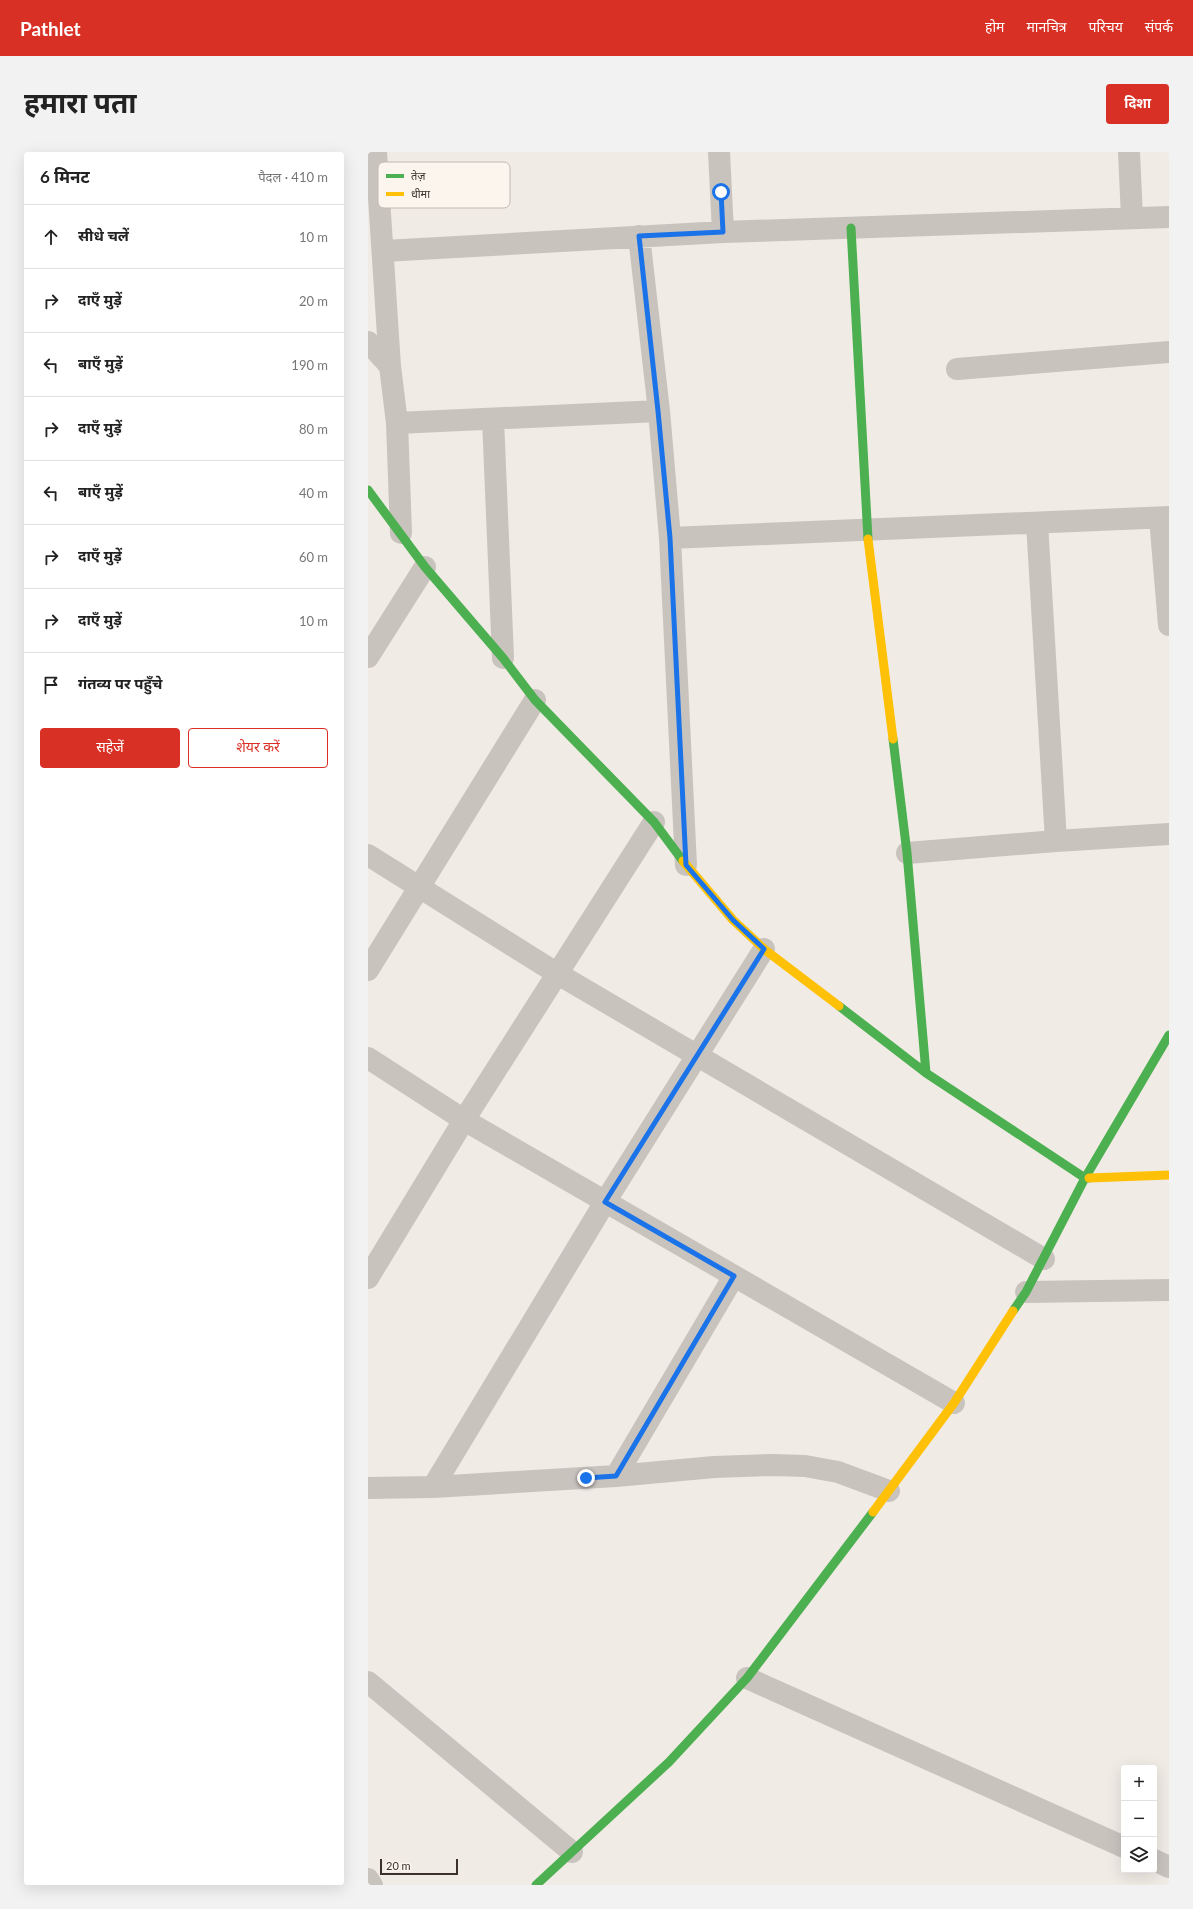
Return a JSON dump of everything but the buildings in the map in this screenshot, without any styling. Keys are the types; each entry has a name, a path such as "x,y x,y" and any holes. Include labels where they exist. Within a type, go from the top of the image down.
{"street":[{"path":"376,152 374,212 384,250 390,366 397,423 401,533"},
{"path":"719,152 723,232"},
{"path":"1129,152 1132,218"},
{"path":"384,250 723,232 1169,217"},
{"path":"850,228 867,529 907,853 926,1072"},
{"path":"639,236 670,538 686,865"},
{"path":"368,342 390,366"},
{"path":"957,369 1169,352"},
{"path":"397,423 658,411"},
{"path":"493,419 503,658"},
{"path":"368,490 425,567 503,658 534,700 654,822 686,865 733,920 764,949 926,1072 1085,1178 1169,1175"},
{"path":"670,538 1165,518 1169,625"},
{"path":"1037,523 1056,840"},
{"path":"368,657 425,567"},
{"path":"368,970 420,888 534,700"},
{"path":"368,1278 464,1120 654,822"},
{"path":"907,853 1056,840 1169,834"},
{"path":"368,855 558,974 1044,1258"},
{"path":"433,1487 605,1202 764,949"},
{"path":"536,1885 669,1762 747,1678 954,1403 1026,1292 1085,1178 1169,1035"},
{"path":"368,1058 464,1120 954,1403"},
{"path":"616,1476 734,1276"},
{"path":"1026,1292 1169,1290"},
{"path":"368,1488 433,1487 616,1476 714,1467 772,1465 805,1466 838,1472 889,1490"},
{"path":"747,1678 1121,1846"},
{"path":"368,1682 572,1852"},
{"path":"1157,1861 1169,1867"},
{"path":"368,1879 372,1885"}],"traffic: fast":[{"path":"851,228 868,539"},
{"path":"368,490 425,567 503,658 535,700 654,822 683,861"},
{"path":"893,739 907,853 926,1073"},
{"path":"839,1006 926,1073 1085,1178 1089,1178"},
{"path":"1013,1311 1026,1292 1085,1178 1169,1035"},
{"path":"536,1885 669,1762 747,1678 873,1512"}],"traffic: slow":[{"path":"868,539 893,739"},
{"path":"683,861 733,920 764,949 839,1006"},
{"path":"1089,1178 1169,1175"},
{"path":"873,1512 954,1403 1013,1311"}],"route":[{"path":"586,1478 616,1476 734,1276 605,1202 764,949 733,920 686,865 670,538 639,236 723,232 721,192"}]}
